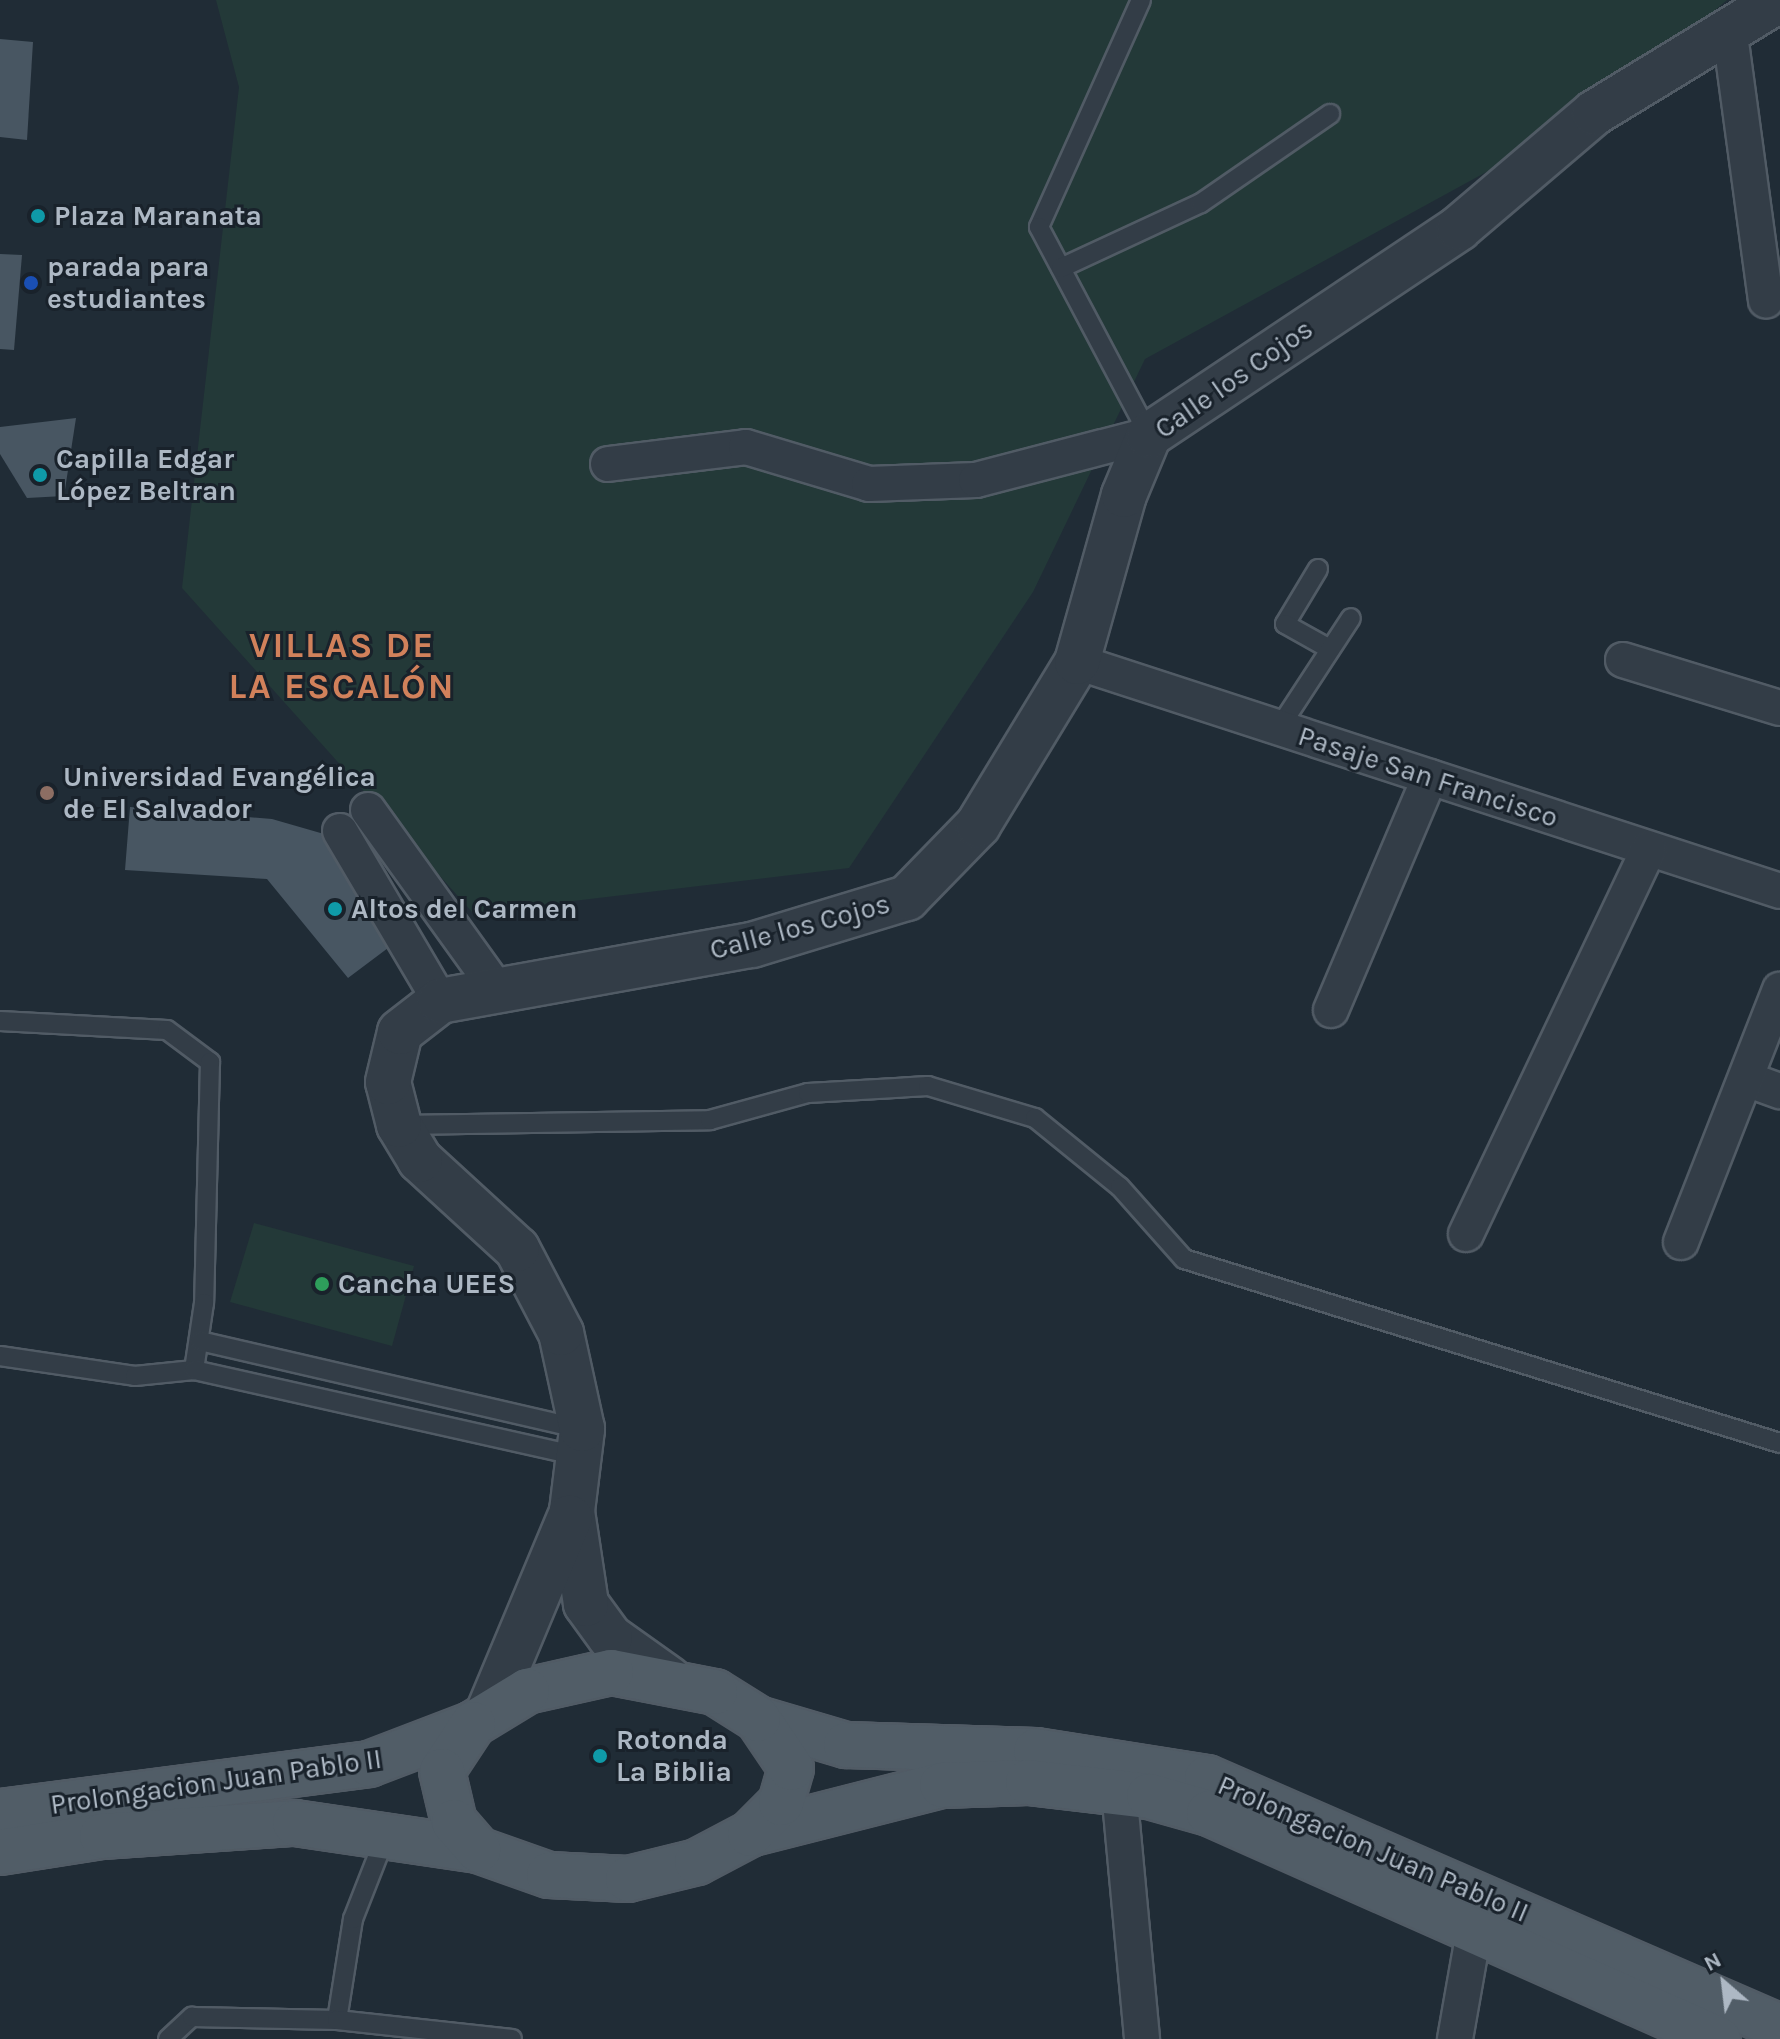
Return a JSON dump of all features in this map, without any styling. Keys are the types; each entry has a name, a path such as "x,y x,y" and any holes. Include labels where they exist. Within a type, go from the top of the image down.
{"main road":[{"path":"0,1852 102,1836 295,1823 388,1833 478,1850 549,1875 628,1879 697,1862 750,1834 781,1803 791,1768 758,1719 715,1692 669,1679 611,1672 527,1691 480,1718 450,1751 441,1788 454,1822 478,1850"},
{"name":"Prolongacion Juan Pablo II","path":"0,1812 369,1764 480,1718"},
{"name":"Prolongacion Juan Pablo II","path":"758,1719 831,1743 1083,1756 1228,1785 1780,2027"},
{"name":"Prolongacion Juan Pablo II","path":"750,1834 916,1788 1028,1782 1119,1790 1209,1813 1718,2039"}],"street":[{"path":"1759,8 1766,301"},
{"name":"Calle los Cojos","path":"669,1679 610,1637 586,1604 572,1511 582,1443 561,1333 517,1249 420,1160 399,1125 388,1082 400,1032 440,1001 495,987 752,945 907,898 978,825 1077,662 1124,495 1149,435 1459,228 1594,113 1759,8"},
{"path":"608,464 746,447 869,484 976,480 1149,435"},
{"path":"1623,660 1780,708"},
{"name":"Pasaje San Francisco","path":"1077,662 1780,891"},
{"path":"1331,1010 1430,777"},
{"path":"368,810 495,987"},
{"path":"340,831 440,1001"},
{"path":"1466,1234 1649,849"},
{"path":"1681,1242 1764,1085 1780,990"},
{"path":"480,1718 572,1511"},
{"path":"1119,1790 1142,2039"},
{"path":"1455,2039 1474,1931"}],"lane":[{"path":"1141,0 1039,227 1149,435"},
{"path":"1061,268 1201,203 1330,114"},
{"path":"1318,569 1285,624 1330,649"},
{"path":"1279,728 1351,618"},
{"path":"0,1021 167,1030 210,1062 200,1341 194,1370"},
{"path":"399,1125 710,1120 808,1093 928,1086 1035,1118 1120,1187 1184,1259 1780,1443"},
{"path":"200,1341 582,1443"},
{"path":"0,1356 135,1376 194,1370 582,1443"},
{"path":"337,2020 353,1919 388,1833"},
{"path":"168,2039 192,2017 337,2020 512,2039"}],"green space":[{"path":"216,0 1727,0 1594,113 1145,359 1033,592 849,868 473,913 182,588 239,87"},
{"name":"Cancha UEES","path":"254,1223 414,1266 392,1346 230,1302"}],"building":[{"path":"0,39 33,42 27,140 0,137"},
{"path":"0,254 22,255 14,350 0,349"},
{"name":"Capilla Edgar López Beltran","path":"76,418 64,496 27,498 0,454 0,427"},
{"name":"Altos del Carmen","path":"130,807 272,819 324,834 400,939 348,978 267,879 125,870"}],"place":[{"name":"Plaza Maranata","path":"38,216"},
{"name":"parada para estudiantes","path":"31,283"},
{"name":"Capilla Edgar López Beltran","path":"40,475"},
{"name":"Universidad Evangélica de El Salvador","path":"47,793"},
{"name":"Altos del Carmen","path":"335,909"},
{"name":"Cancha UEES","path":"322,1284"},
{"name":"Rotonda La Biblia","path":"600,1756"}],"district":[{"name":"VILLAS DE LA ESCALÓN","path":"342,666"}]}
